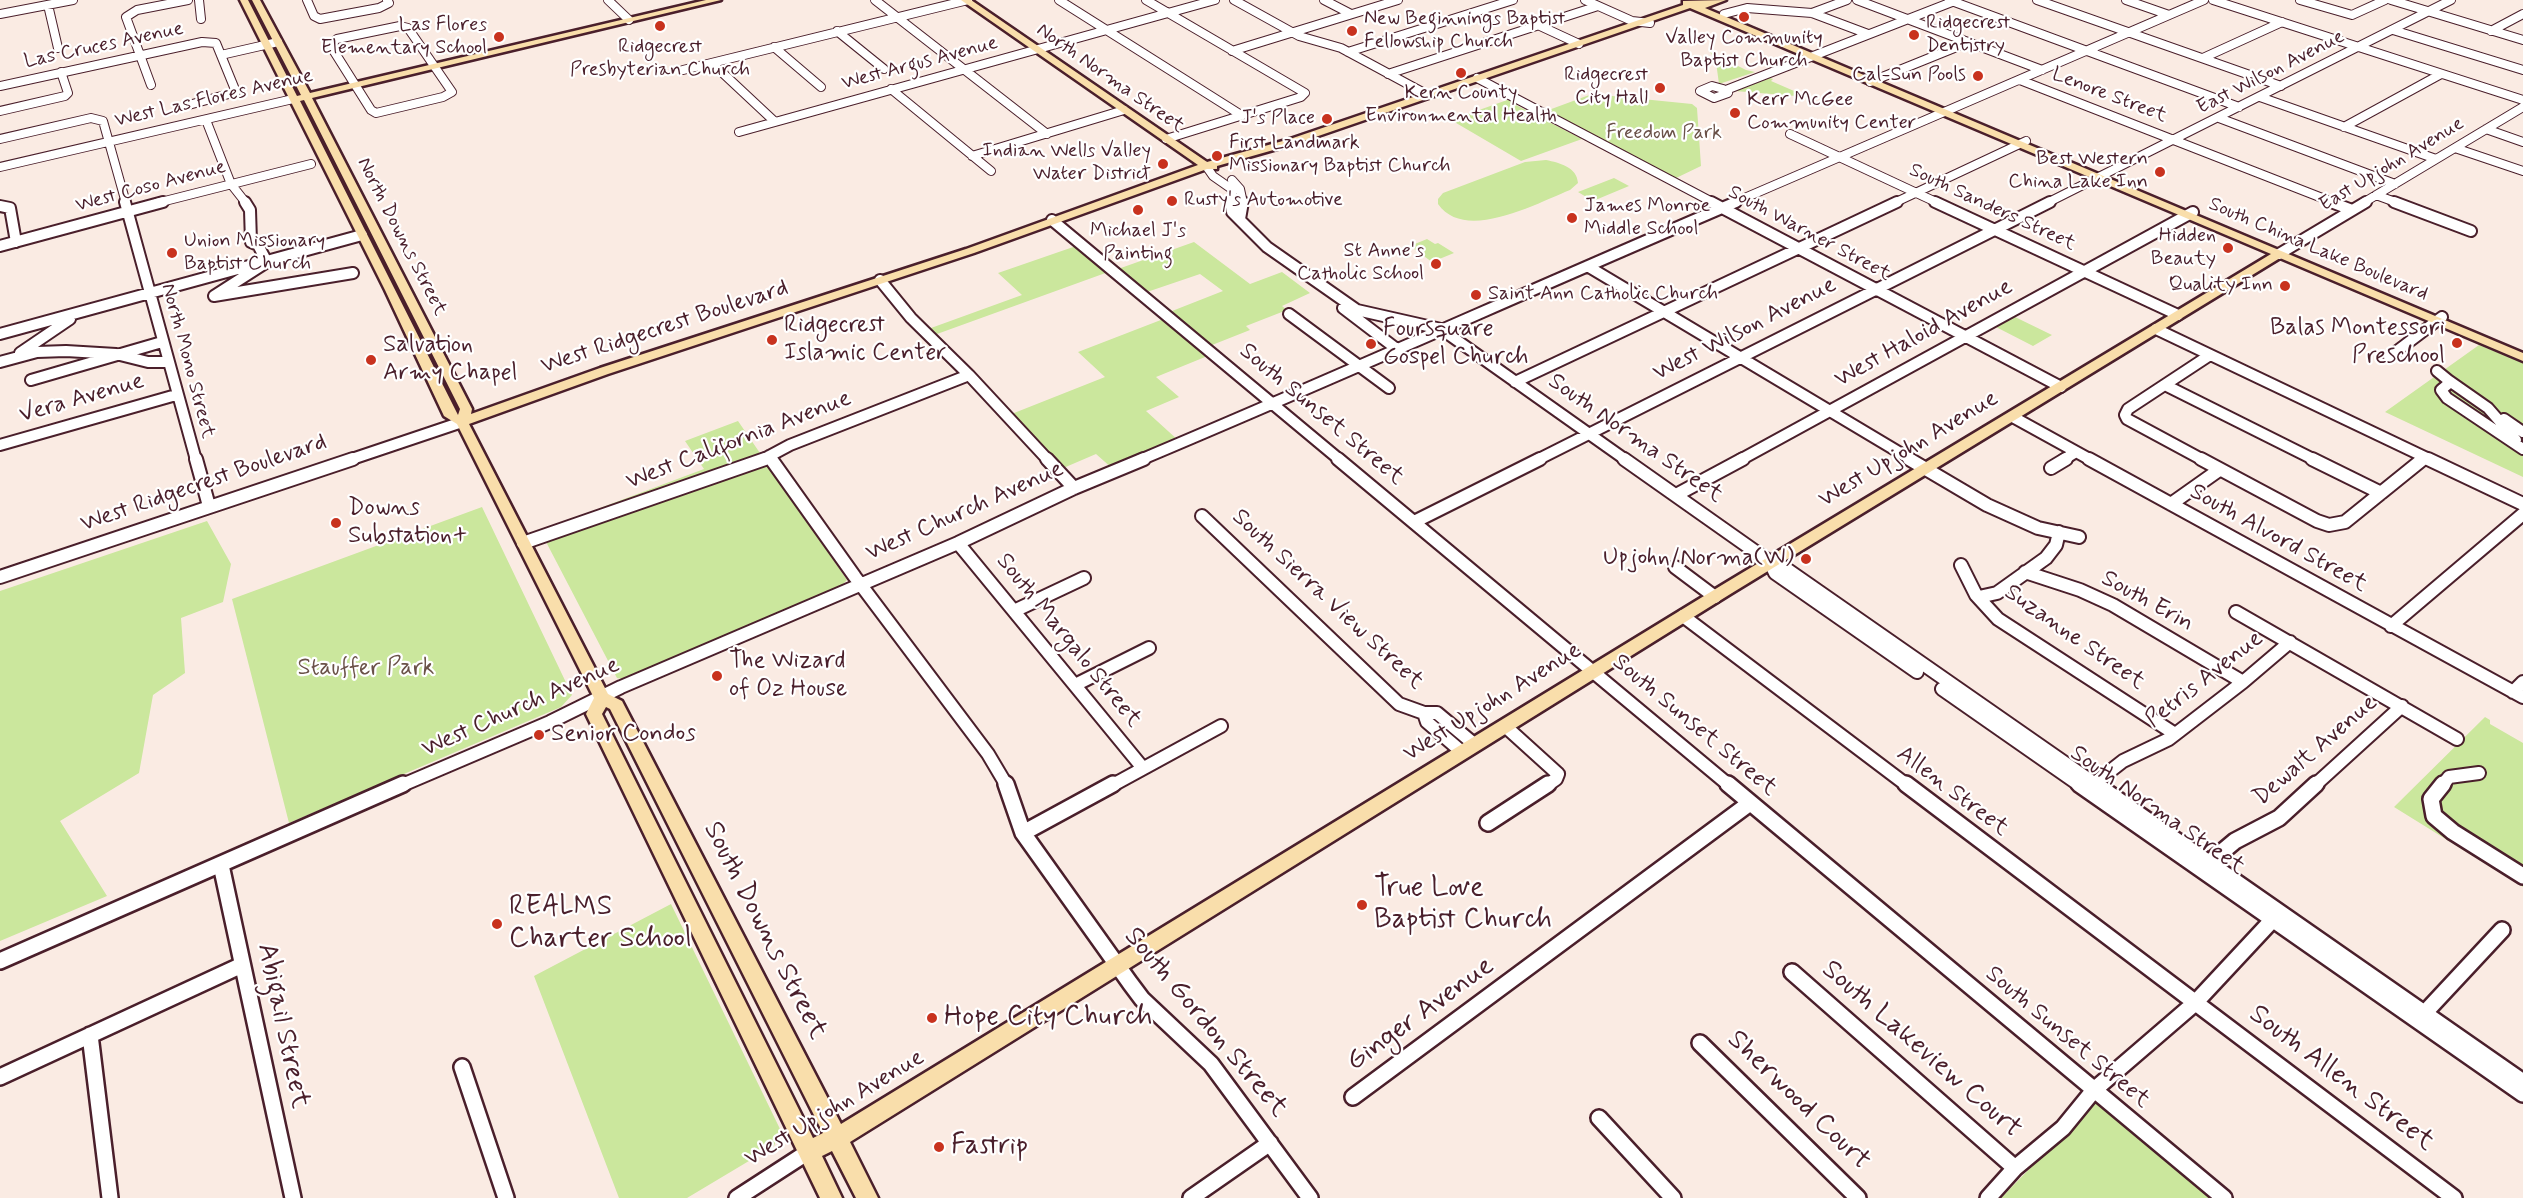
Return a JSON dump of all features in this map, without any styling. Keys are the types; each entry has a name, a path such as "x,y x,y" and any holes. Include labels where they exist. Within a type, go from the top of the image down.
{"main road":[{"name":"North Downs Street","path":"244,0 450,416 462,422 466,409 256,0"},
{"name":"West Las Flores Avenue","path":"293,99 717,0"},
{"name":"North Norma Street","path":"966,0 1206,166"},
{"path":"1679,0 1698,3 1722,0"},
{"name":"South China Lake Boulevard","path":"1698,3 1814,55"},
{"name":"South China Lake Boulevard","path":"1698,3 1814,55 2440,319 2523,357"},
{"name":"West Ridgecrest Boulevard","path":"1635,24 1650,23 1698,3"},
{"name":"West Ridgecrest Boulevard","path":"462,422 543,392 880,280 1206,166 1223,167 1265,152 1266,149 1698,3"},
{"name":"West Upjohn Avenue","path":"808,1152 837,1137 1119,966 1770,562 2013,417 2282,252"},
{"name":"South China Lake Boulevard","path":"2440,319 2523,351"},
{"name":"South Downs Street","path":"462,422 602,698 616,705 867,1198"},
{"path":"602,698 594,714 831,1198"}],"street":[{"path":"0,14 72,0"},
{"path":"151,85 126,16 188,0"},
{"path":"199,0 201,19"},
{"path":"307,0 314,16 320,19 379,8 388,2"},
{"path":"608,0 629,20"},
{"path":"875,0 1047,134"},
{"path":"683,70 966,0"},
{"path":"1059,0 1241,115"},
{"path":"1146,0 1305,93 1301,97 1166,139"},
{"name":"West Argus Avenue","path":"739,132 1215,0"},
{"path":"1234,0 1291,32 1348,52 1428,95"},
{"path":"1324,0 1351,14"},
{"path":"1232,51 1398,0"},
{"path":"1348,52 1500,2 1513,0"},
{"path":"1585,0 1635,24"},
{"path":"1812,12 1847,0"},
{"path":"1857,0 2042,70"},
{"path":"2037,0 2281,86"},
{"path":"2126,0 2169,15"},
{"name":"West Church Avenue","path":"0,961 958,543 1074,488 1271,403 1359,368 1442,329 2204,0"},
{"path":"2213,0 2523,100"},
{"path":"2300,0 2351,15 2385,0"},
{"path":"2391,0 2523,40"},
{"name":"East Wilson Avenue","path":"2102,176 2451,0"},
{"path":"1724,89 1952,1 2239,107"},
{"path":"48,5 58,48"},
{"path":"1388,74 1598,6"},
{"path":"1724,14 1747,8 1812,12 1868,34"},
{"path":"2491,31 2523,14"},
{"path":"2203,58 2282,22"},
{"path":"1538,25 1579,44"},
{"path":"400,26 408,28 434,66 452,94 376,113 371,110 330,45 333,41 400,26"},
{"path":"2393,30 2523,70"},
{"path":"837,31 884,69"},
{"name":"Las Cruces Avenue","path":"0,86 202,42 215,42 221,55"},
{"path":"185,106 226,97 236,92 221,55 278,42"},
{"path":"1874,80 1969,42"},
{"path":"774,47 821,87"},
{"path":"712,63 774,122"},
{"path":"0,111 65,96 68,93 61,72"},
{"path":"2344,127 2441,74"},
{"name":"South Warner Street","path":"1477,78 2061,387"},
{"name":"Lenore Street","path":"2020,80 2352,210"},
{"path":"891,89 991,171"},
{"path":"2260,97 2436,159"},
{"name":"West Las Flores Avenue","path":"0,167 293,99"},
{"path":"972,156 1124,110"},
{"name":"East Upjohn Avenue","path":"2282,252 2486,129 2520,111"},
{"name":"North Mono Street","path":"0,139 91,118 103,121 208,506"},
{"path":"2218,118 2395,184"},
{"path":"206,120 231,184 250,210 248,221 251,242 258,245 267,262"},
{"path":"2486,129 2523,142"},
{"name":"South Sanders Street","path":"1790,134 2178,315"},
{"path":"1515,382 2022,143"},
{"path":"2455,148 2523,171"},
{"name":"West Coso Avenue","path":"0,246 311,164"},
{"name":"South Norma Street","path":"1206,166 1213,176 1233,190 1232,212 1246,228 1267,247 1341,301 1357,310 1442,329 1770,562 1775,573 2276,915 2421,1017 2523,1094"},
{"name":"West Wilson Avenue","path":"1414,522 2102,176"},
{"path":"2376,195 2471,231"},
{"path":"0,206 10,208 16,242"},
{"name":"West Haloid Avenue","path":"1676,495 2189,214"},
{"name":"South Sunset Street","path":"1052,220 2224,1198"},
{"path":"0,334 362,235"},
{"path":"267,262 214,296 353,273"},
{"path":"1589,267 2003,514 2038,528 2079,537"},
{"path":"880,280 904,310 969,375 1074,488"},
{"name":"South Norma Street","path":"1341,301 1342,308 1398,350"},
{"path":"3,362 25,350 77,313"},
{"path":"1289,314 1389,388"},
{"path":"2389,357 2440,319"},
{"path":"2156,329 2523,504"},
{"path":"31,380 162,342"},
{"path":"3,362 37,352 66,351 116,354 148,362 167,362"},
{"path":"2210,355 2128,409 2125,414 2131,422 2317,521 2329,525 2345,522 2425,457"},
{"path":"2437,371 2523,432"},
{"name":"West California Avenue","path":"523,543 704,478 740,469 790,444 969,375"},
{"path":"2448,380 2447,385 2441,390 2448,398 2523,448"},
{"path":"2165,385 2381,493"},
{"name":"Vera Avenue","path":"0,445 176,395"},
{"path":"2488,408 2523,448"},
{"name":"South Alvord Street","path":"2013,417 2391,626 2520,690"},
{"name":"West Ridgecrest Boulevard","path":"0,577 462,422"},
{"path":"2051,468 2076,452"},
{"name":"South Gordon Street","path":"769,456 1004,778 1023,833 1142,999 1211,1064 1310,1198"},
{"path":"2171,504 2219,470"},
{"path":"2391,626 2523,514"},
{"name":"South Sierra View Street","path":"1202,516 1399,704 1424,713 1427,722 1468,748"},
{"path":"1979,597 1997,593 2052,553 2059,532"},
{"name":"South Margalo Street","path":"958,543 1142,767"},
{"name":"Suzanne Street","path":"1961,565 1987,609 1998,619 2175,734"},
{"path":"1675,567 1715,597"},
{"name":"South Erin","path":"2025,572 2080,590 2113,604 2243,682"},
{"path":"1014,611 1084,578"},
{"path":"2235,612 2457,739"},
{"name":"Allen Street","path":"1683,616 2195,1003"},
{"name":"Petris Avenue","path":"2090,786 2123,761 2153,749 2175,734 2243,682 2290,642"},
{"path":"1075,685 1149,648"},
{"name":"Dewalt Avenue","path":"2204,866 2235,841 2279,818 2402,706"},
{"path":"1023,833 1221,726"},
{"path":"1488,823 1556,779 1558,774 1505,726"},
{"path":"2479,773 2449,777 2431,799 2434,816 2453,832 2523,876"},
{"name":"Ginger Avenue","path":"1353,1097 1750,803"},
{"name":"Abigail Street","path":"220,865 293,1198"},
{"path":"1988,1198 2016,1168 2063,1128 2094,1090 2195,1003 2276,915"},
{"path":"2421,1017 2502,930"},
{"path":"0,1077 242,965"},
{"name":"South Lakeview Court","path":"1792,972 2016,1168"},
{"name":"South Allen Street","path":"2195,1003 2454,1198"},
{"name":"South Norma Street","path":"2421,1017 2523,1082"},
{"path":"90,1035 110,1198"},
{"name":"Sherwood Court","path":"1700,1043 1858,1198"},
{"path":"462,1067 506,1198"},
{"path":"1599,1118 1673,1198"},
{"path":"1191,1198 1270,1143"},
{"name":"West Upjohn Avenue","path":"737,1198 808,1152"}],"green space":[{"path":"1710,52 1746,70 1755,72 1719,84 1716,62"},
{"path":"1770,78 1773,79 1771,81 1808,97 1735,91"},
{"name":"Freedom Park","path":"1592,94 1692,104 1697,108 1701,166 1674,179 1546,111"},
{"path":"1510,99 1514,104 1582,139 1521,161 1451,120"},
{"path":"1546,160 1571,169 1578,183 1570,190 1521,210 1483,220 1465,220 1450,215 1438,204 1438,199 1443,193 1525,162"},
{"path":"1614,178 1629,186 1593,201 1578,192"},
{"path":"1427,239 1454,253 1432,262 1410,246"},
{"path":"1194,242 1250,284 1282,272 1310,293 1282,306 1287,310 1246,326 1250,330 1207,347 1167,313 1223,291 1200,274 1147,292 1118,269"},
{"path":"1079,245 1111,271 937,334 931,328 1022,295 998,273"},
{"path":"2015,317 2052,335 2033,346 1996,327"},
{"path":"1166,318 1210,355 1156,377 1179,397 1146,411 1179,441 1113,469 1096,454 1061,469 1009,415 1105,377 1078,352"},
{"path":"2479,345 2523,363 2523,477 2385,412"},
{"path":"738,421 847,580 840,587 623,679 617,678 544,538 592,515 600,508 704,469 685,441"},
{"name":"Stauffer Park","path":"482,507 572,695 561,707 289,823 232,599"},
{"path":"207,521 231,564 223,602 181,618 185,673 153,695 139,773 60,821 107,896 0,941 0,591"},
{"path":"2485,717 2490,720 2490,724 2523,743 2523,887 2394,807"},
{"path":"671,904 780,1129 774,1146 687,1198 619,1198 534,976"},
{"path":"2097,1100 2213,1198 2001,1198"}],"place":[{"name":"Valley Community Baptist Church","path":"1744,17"},
{"name":"Ridgecrest Presbyterian Church","path":"660,26"},
{"name":"New Beginnings Baptist Fellowship Church","path":"1352,31"},
{"name":"Ridgecrest Dentistry","path":"1914,35"},
{"name":"Las Flores Elementary School","path":"499,37"},
{"name":"Kern County Environmental Health","path":"1461,73"},
{"name":"Cal-Sun Pools","path":"1978,76"},
{"name":"Ridgecrest City Hall","path":"1660,88"},
{"name":"Kerr McGee Community Center","path":"1735,113"},
{"name":"J's Place","path":"1327,119"},
{"name":"First Landmark Missionary Baptist Church","path":"1217,156"},
{"name":"Indian Wells Valley Water District","path":"1163,164"},
{"name":"Best Western China Lake Inn","path":"2160,172"},
{"name":"Rusty's Automotive","path":"1172,201"},
{"name":"Michael J's Painting","path":"1138,210"},
{"name":"James Monroe Middle School","path":"1572,218"},
{"name":"Hidden Beauty","path":"2228,248"},
{"name":"Union Missionary Baptist Church","path":"172,253"},
{"name":"St Anne's Catholic School","path":"1436,264"},
{"name":"Quality Inn","path":"2285,286"},
{"name":"Saint Ann Catholic Church","path":"1476,295"},
{"name":"Ridgecrest Islamic Center","path":"772,340"},
{"name":"Balas Montessori Preschool","path":"2457,343"},
{"name":"Foursquare Gospel Church","path":"1371,344"},
{"name":"Salvation Army Chapel","path":"371,360"},
{"name":"Downs Substation+","path":"336,523"},
{"name":"Upjohn/Norma(W)","path":"1806,559"},
{"name":"The Wizard of Oz House","path":"717,676"},
{"name":"Senior Condos","path":"539,735"},
{"name":"True Love Baptist Church","path":"1362,905"},
{"name":"REALMS Charter School","path":"497,924"},
{"name":"Hope City Church","path":"932,1018"},
{"name":"Fastrip","path":"939,1147"}]}
